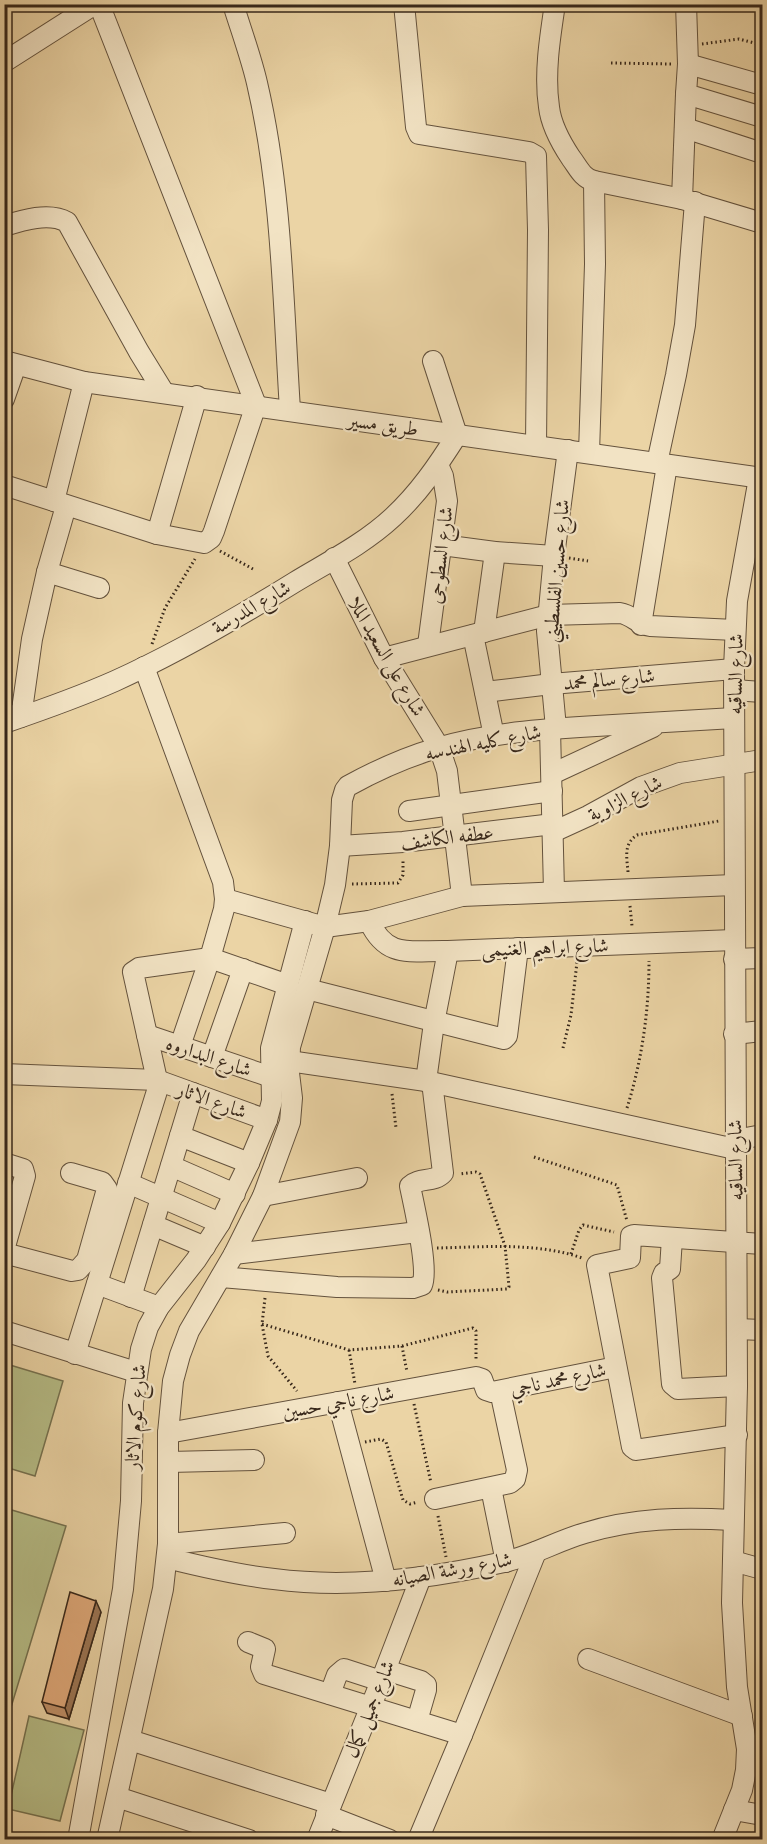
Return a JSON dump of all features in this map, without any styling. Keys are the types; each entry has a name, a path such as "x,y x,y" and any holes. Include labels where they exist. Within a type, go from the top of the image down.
{"street":[{"path":"4,62 97,4 256,405 214,531 211,538 204,543 157,534 4,485"},
{"path":"233,4 257,82 268,140 280,251 290,410"},
{"path":"404,4 416,127 419,134 529,152 536,156 538,230 536,446"},
{"path":"555,4 548,74 549,108 564,148 584,176 594,181 689,201 762,223"},
{"path":"641,625 662,464 685,325 689,201 685,129 686,4"},
{"path":"687,55 762,85"},
{"path":"686,94 762,117"},
{"path":"685,129 762,153"},
{"path":"589,453 595,264 594,181"},
{"path":"4,226 24,220 53,217 67,222 163,391"},
{"path":"433,361 457,435"},
{"path":"4,399 10,363"},
{"name":"طريق مسير","path":"10,363 84,381 761,478"},
{"path":"10,718 32,639 47,572 84,381"},
{"path":"157,534 197,396"},
{"name":"شارع المدرسة","path":"10,718 86,694 144,667 240,615 364,540 392,518 417,493 457,435"},
{"name":"شارع حسين الفلسطيني","path":"554,891 553,729 548,638 554,556 568,450"},
{"name":"شارع السطوحى","path":"429,645 447,501 443,476 438,465"},
{"name":"شارع الساقيه","path":"722,1839 742,1790 747,1770 747,1749 733,1645 733,1520 737,1386 734,669 737,601 761,478"},
{"path":"442,545 554,556"},
{"path":"495,552 478,633 485,692 495,736"},
{"name":"شارع على السعيد الملا","path":"334,558 384,658 439,747 447,771 462,896"},
{"path":"47,572 99,588"},
{"path":"384,658 549,615 620,614 630,616 641,625 735,630"},
{"path":"144,667 223,882 225,899 210,958 180,1046"},
{"name":"شارع سالم محمد","path":"485,692 551,684 734,669"},
{"path":"734,690 762,692"},
{"name":"شارع كليه الهندسه","path":"326,927 335,885 342,800 345,790 348,786 381,769 439,747 495,736 553,729 734,718"},
{"path":"409,811 451,805 552,783 663,722"},
{"name":"شارع الزاوية","path":"553,828 588,816 641,787 680,773 762,760"},
{"name":"عطفه الكاشف","path":"340,846 403,843 553,828"},
{"path":"225,899 326,927 369,921 462,896 734,885"},
{"name":"شارع كوم الاثار","path":"107,1839 158,1619 168,1551 170,1462 168,1433 173,1381 189,1330 234,1254 263,1196 290,1122 292,1098 289,1061 305,921"},
{"name":"شارع ابراهيم الغنيمى","path":"369,921 379,940 393,949 448,951 641,943 734,949 762,958"},
{"name":"شارع كوم الاثار","path":"78,1839 123,1589 131,1501 133,1403 141,1349 148,1328 159,1307 205,1247 220,1223 249,1163 267,1120 272,1101 271,1048 326,927"},
{"path":"75,1354 156,1096 157,1080 133,975 134,970 210,958 297,987 504,1039 507,1036 518,948"},
{"path":"220,1276 381,1288 413,1288 422,1285 424,1278 420,1240 410,1186 414,1182 441,1177 443,1173 429,1081 434,1023 448,951"},
{"path":"212,1057 243,969"},
{"path":"734,1034 762,1031"},
{"name":"شارع البداروه","path":"147,1035 271,1077"},
{"path":"289,1061 429,1081 622,1124 735,1144 762,1136"},
{"name":"شارع الاثار","path":"4,1074 157,1080 267,1120"},
{"path":"131,1297 193,1093"},
{"path":"180,1136 249,1163"},
{"path":"4,1163 23,1169 25,1176 4,1251 72,1271 83,1266 90,1250 107,1189 102,1182 71,1173"},
{"path":"171,1166 235,1194"},
{"path":"263,1196 357,1178"},
{"path":"128,1183 220,1223"},
{"path":"153,1225 205,1247"},
{"path":"736,1435 636,1450 632,1447 597,1265 630,1257 631,1236 762,1244"},
{"path":"672,1238 670,1269 664,1272 662,1278 672,1384 678,1389 737,1386"},
{"path":"234,1254 420,1240"},
{"path":"97,1284 159,1307"},
{"path":"737,1329 762,1330"},
{"path":"4,1331 136,1372"},
{"name":"شارع محمد ناجي","path":"500,1391 616,1366"},
{"path":"435,1499 510,1483 517,1474 500,1391 489,1392 482,1380 476,1377"},
{"name":"شارع ناجي حسين","path":"168,1433 476,1377"},
{"path":"338,1402 386,1581"},
{"path":"170,1462 254,1460"},
{"path":"491,1488 506,1562"},
{"name":"شارع ورشة الصيانه","path":"168,1551 221,1571 276,1580 331,1583 386,1581 421,1578 506,1562 583,1533 620,1524 657,1519 733,1520"},
{"path":"168,1551 285,1533"},
{"path":"418,1839 536,1552"},
{"path":"733,1561 762,1569"},
{"name":"شارع جميل كمال","path":"317,1839 421,1578"},
{"path":"248,1642 264,1648 261,1671 264,1674 462,1735"},
{"path":"588,1659 742,1716"},
{"path":"330,1694 337,1675 344,1669 421,1681 426,1685 426,1689 417,1721"},
{"path":"130,1740 328,1809 390,1839"},
{"path":"117,1797 249,1839"},
{"path":"734,1810 762,1815"}],"path":[{"path":"611,63 687,55 739,39 762,45"},
{"path":"144,667 165,608 204,543 253,569"},
{"path":"622,1124 636,1080 649,988 629,888 627,845 630,839 637,835 734,818"},
{"path":"335,885 398,883 402,875 403,843"},
{"path":"563,1048 572,1015 577,946"},
{"path":"390,1074 396,1128"},
{"path":"420,1240 550,1250 572,1254 579,1230 584,1225 631,1236 617,1185 534,1157"},
{"path":"422,1285 447,1292 507,1289 509,1287 505,1246 480,1174 476,1172 441,1177"},
{"path":"267,1281 262,1324 268,1356 310,1407"},
{"path":"262,1324 349,1350 402,1346 473,1328 476,1331 476,1377"},
{"path":"402,1346 411,1389"},
{"path":"349,1350 358,1399"},
{"path":"350,1445 384,1440 403,1500 410,1504 435,1499"}],"green space":[{"path":"10,1365 63,1381 35,1476 5,1467 5,1385"},
{"path":"4,1508 66,1526 5,1727"},
{"path":"29,1716 84,1730 60,1821 8,1809"}],"building":[{"path":"70,1592 96,1601 65,1708 42,1702"}]}
